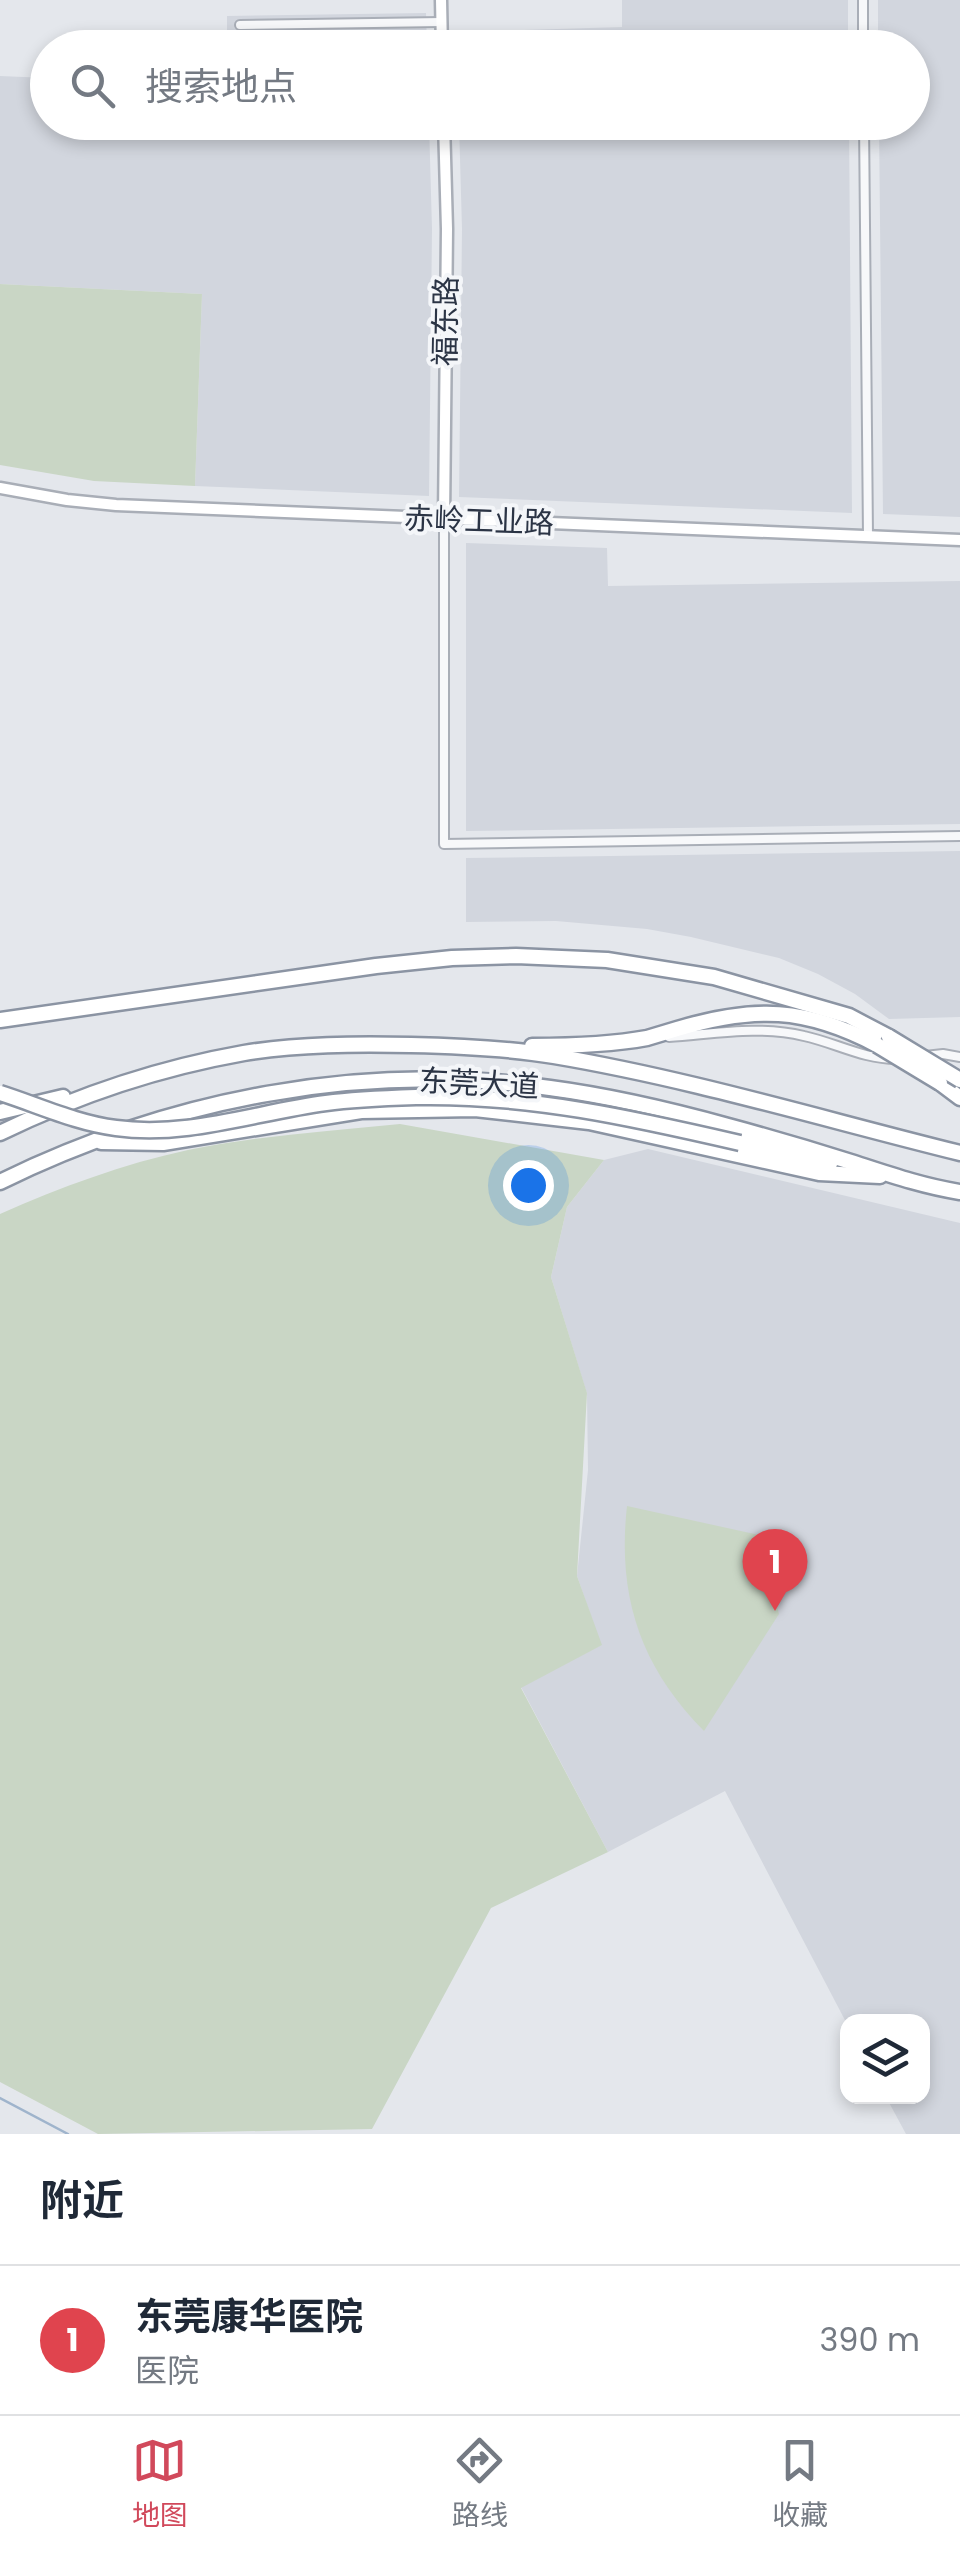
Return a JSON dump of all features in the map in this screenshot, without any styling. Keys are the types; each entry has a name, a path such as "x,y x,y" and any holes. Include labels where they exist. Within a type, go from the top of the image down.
{"highway":[{"path":"0,1020 452,958 607,960 714,977 850,1016 960,1098"},
{"path":"770,992 830,1023"},
{"path":"460,1046 596,1044 643,1038 718,1019 786,1013 883,1041 960,1080"},
{"name":"东莞大道","path":"0,1133 146,1075 248,1053 326,1046 460,1046 552,1056 614,1068 960,1153"},
{"name":"东莞大道","path":"0,1182 90,1141 174,1114 252,1095 393,1080 457,1080 552,1088 726,1125 907,1181 960,1192"},
{"path":"0,1092 80,1120 154,1131 326,1103 416,1097 510,1099 601,1112 890,1176"},
{"path":"0,1112 93,1093"},
{"path":"90,1141 162,1144 361,1111 476,1109 589,1122 819,1173 890,1176"},
{"path":"907,1181 960,1201"}],"street":[{"path":"441,0 442,30"},
{"path":"863,0 863,30"},
{"path":"240,25 442,22"},
{"name":"福东路","path":"444,519 445,140"},
{"path":"864,140 868,536"},
{"name":"赤岭工业路","path":"0,488 116,505 960,540"},
{"path":"444,519 444,844 960,836"},
{"path":"643,1038 752,1029 804,1036 854,1054 892,1060 943,1054 960,1057"}],"shaded area":[{"path":"622,0 848,0 848,30 523,30 622,27"},
{"path":"878,0 960,0 960,517 883,514 879,140 930,140 930,30 878,30"},
{"path":"426,13 426,30 227,30 227,16"},
{"path":"0,76 30,77 30,140 429,140 429,496 195,486 202,294 0,284"},
{"path":"459,140 849,140 852,513 459,497"},
{"path":"466,543 607,548 608,586 960,581 960,824 466,831"},
{"path":"960,851 960,1017 889,1019 818,974 779,958 691,937 556,921 466,922 466,858"},
{"path":"648,1149 960,1223 960,2134 906,2134 890,2104 930,2104 930,2014 842,2014 725,1791 608,1852 521,1687 601,1645 577,1576 588,1470 587,1394 551,1277 567,1207 604,1160"}],"green space":[{"path":"0,284 202,294 195,486 94,481 0,465"},
{"path":"400,1124 604,1160 567,1207 551,1277 587,1393 577,1576 602,1645 521,1688 608,1852 491,1908 372,2129 98,2134 0,2082 0,1214 92,1177 188,1150 267,1137"},
{"path":"627,1506 759,1535 779,1614 704,1731 664,1681 638,1628 626,1570"}],"waterway":[{"path":"0,2098 68,2134"}],"place":[{"name":"东莞康华医院","path":"775,1611"}]}
